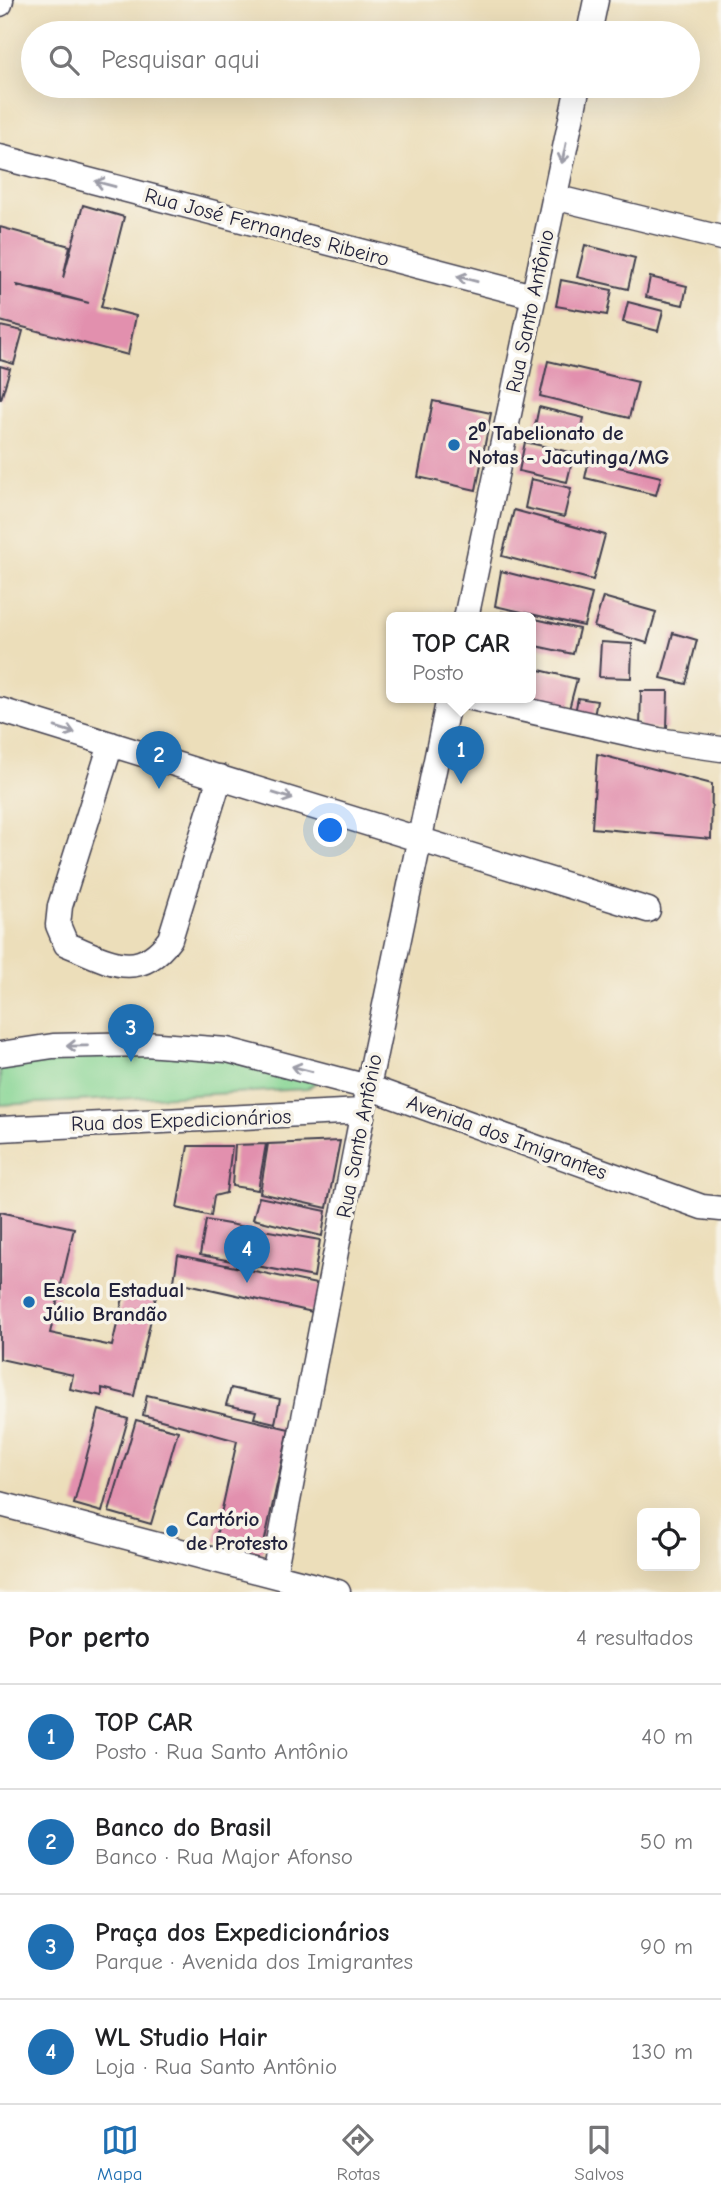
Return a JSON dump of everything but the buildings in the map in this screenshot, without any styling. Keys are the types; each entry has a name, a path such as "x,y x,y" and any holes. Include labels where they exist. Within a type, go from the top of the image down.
{"street":[{"path":"592,21 596,0"},
{"name":"Rua Santo Antônio","path":"467,612 575,98"},
{"name":"Rua José Fernandes Ribeiro","path":"0,157 533,296"},
{"path":"554,197 721,238"},
{"name":"Rua Santo Antônio","path":"274,1574 365,1099 448,703"},
{"path":"494,703 658,740 721,749"},
{"path":"0,710 648,910"},
{"path":"111,744 60,906 58,925 66,944 117,964 140,965 149,961 157,957 170,939 220,777"},
{"name":"Avenida dos Imigrantes","path":"0,1054 53,1046 132,1045 227,1050 365,1099 702,1207 721,1209"},
{"name":"Rua dos Expedicionários","path":"0,1129 365,1099"},
{"path":"0,1504 338,1592"}],"green space":[{"path":"159,1039 324,1076 307,1089 0,1105 0,1048"}],"place":[{"name":"2⁰ Tabelionato de Notas - Jacutinga/MG","path":"454,445"},
{"name":"TOP CAR","path":"461,784"},
{"name":"Banco do Brasil","path":"159,789"},
{"name":"Praça dos Expedicionários","path":"131,1062"},
{"name":"WL Studio Hair","path":"247,1283"},
{"name":"Escola Estadual Júlio Brandão","path":"29,1302"},
{"name":"Cartório de Protesto","path":"172,1531"}]}
